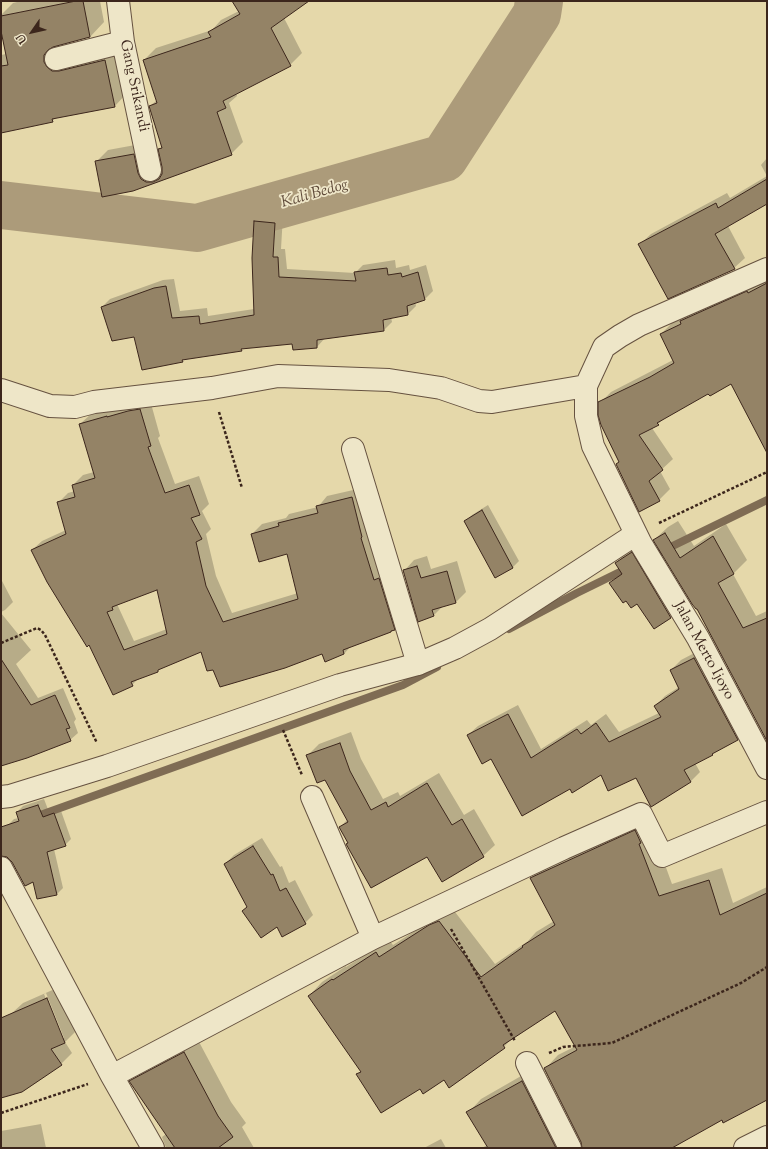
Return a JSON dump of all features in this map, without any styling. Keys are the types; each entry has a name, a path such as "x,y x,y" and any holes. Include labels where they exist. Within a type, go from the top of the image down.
{"street":[{"name":"Gang Srikandi","path":"118,1 123,42 150,170"},
{"path":"56,59 123,42"},
{"path":"1,390 50,406 75,407 94,402 212,388 278,376 389,380 441,388 479,401 492,402 586,386 604,347 620,336 639,325 767,269"},
{"name":"Jalan Merto Ijoyo","path":"586,386 586,416 593,446 639,539 698,638 767,768"},
{"path":"353,449 418,664"},
{"path":"1,797 10,796 107,766 340,685 418,664 455,648 490,629 639,539"},
{"path":"312,797 373,938"},
{"path":"112,1076 373,938 564,848 641,814 662,856 767,812"},
{"path":"1,868 112,1076 153,1148"},
{"path":"527,1063 570,1148"},
{"path":"745,1148 767,1137"}],"path":[{"path":"212,388 242,488"},
{"path":"639,539 767,472"},
{"path":"1,643 37,628 41,630 45,635 107,766"},
{"path":"283,732 312,797"},
{"path":"438,907 527,1063 563,1047 612,1043 741,983 767,967"},
{"path":"1,1113 112,1076"}],"building":[{"path":"76,1 83,1 90,37 53,47 44,55 44,62 52,71 59,71 105,60 115,107 52,119 53,122 1,133 1,66 8,65 1,31 1,16"},
{"path":"232,1 309,1 271,28 291,66 223,101 226,108 217,112 232,155 133,191 102,197 95,161 134,154 138,173 141,179 146,182 153,182 159,179 162,174 158,149 162,148 149,106 157,103 143,60 211,37 208,32 240,14"},
{"path":"767,179 767,204 715,234 735,269 668,299 638,244 716,203 718,208"},
{"path":"254,221 275,223 273,257 278,257 279,277 356,281 354,272 387,268 388,275 401,273 402,277 418,272 425,300 407,306 408,315 383,320 384,331 317,340 317,348 293,350 292,344 241,349 242,351 182,360 183,362 142,370 134,337 112,341 101,307 154,288 166,286 172,318 199,316 200,324 254,315 252,258"},
{"path":"767,283 767,453 731,384 710,396 708,394 657,423 659,425 639,435 663,470 649,481 660,501 639,512 616,464 619,462 601,425 598,415 598,402 650,377 674,363 660,334 681,324 680,321 747,291 748,293"},
{"path":"140,409 151,446 148,447 165,493 189,485 200,515 191,518 202,539 196,542 206,586 223,622 298,599 287,554 259,562 251,534 279,526 278,523 318,513 316,506 352,497 361,538 374,580 379,578 395,630 343,650 344,654 325,662 322,654 285,668 220,687 213,670 207,671 201,652 158,670 158,672 131,682 133,686 113,695 89,645 87,647 47,582 31,550 66,534 57,502 75,497 72,485 95,478 79,424","holes":["157,590 167,634 124,650 107,612 113,610 112,607"]},
{"path":"482,510 513,568 495,578 464,521"},
{"path":"665,533 680,558 713,536 734,574 718,583 743,628 767,618 767,741 697,609 692,604 653,540"},
{"path":"632,552 671,618 654,629 637,604 631,608 626,601 623,603 609,583 622,574 615,563"},
{"path":"417,566 421,578 447,571 456,603 432,610 434,616 418,622 403,570"},
{"path":"694,658 738,740 684,770 691,782 651,807 636,778 608,791 601,775 572,793 570,789 522,816 491,759 482,764 467,735 508,714 531,758 577,729 581,734 596,723 609,742 661,717 654,706 679,689 670,670"},
{"path":"1,659 31,705 55,695 70,728 66,729 71,741 27,758 1,766"},
{"path":"340,743 350,771 371,810 386,802 388,807 427,783 452,825 462,819 484,857 442,882 427,857 371,888 346,844 348,843 339,827 348,822 325,780 317,783 306,755"},
{"path":"38,805 43,817 54,813 66,846 47,852 57,895 37,899 33,882 25,886 12,862 7,857 1,856 1,827 19,821 16,812"},
{"path":"635,830 659,896 709,880 720,915 767,893 767,1100 723,1123 722,1120 672,1148 582,1148 581,1142 544,1068 577,1050 555,1011 503,1045 505,1048 449,1088 444,1080 423,1094 420,1089 381,1113 356,1074 361,1072 308,996 332,979 333,980 376,952 379,957 429,925 439,921 481,977 523,947 522,946 555,925 530,878"},
{"path":"253,846 271,875 273,874 280,891 286,888 306,924 282,937 277,927 261,938 242,911 247,907 224,864"},
{"path":"47,998 65,1043 51,1049 62,1065 22,1092 1,1098 1,1018"},
{"path":"184,1052 218,1116 233,1137 218,1148 175,1148 129,1081"},
{"path":"522,1081 556,1148 488,1148 466,1112"}],"waterway":[{"name":"Kali Bedog","path":"1,205 197,228 444,158 537,14 539,1"},
{"path":"650,557 767,500"},
{"path":"509,629 630,567"},
{"path":"32,818 403,685 437,667"}]}
